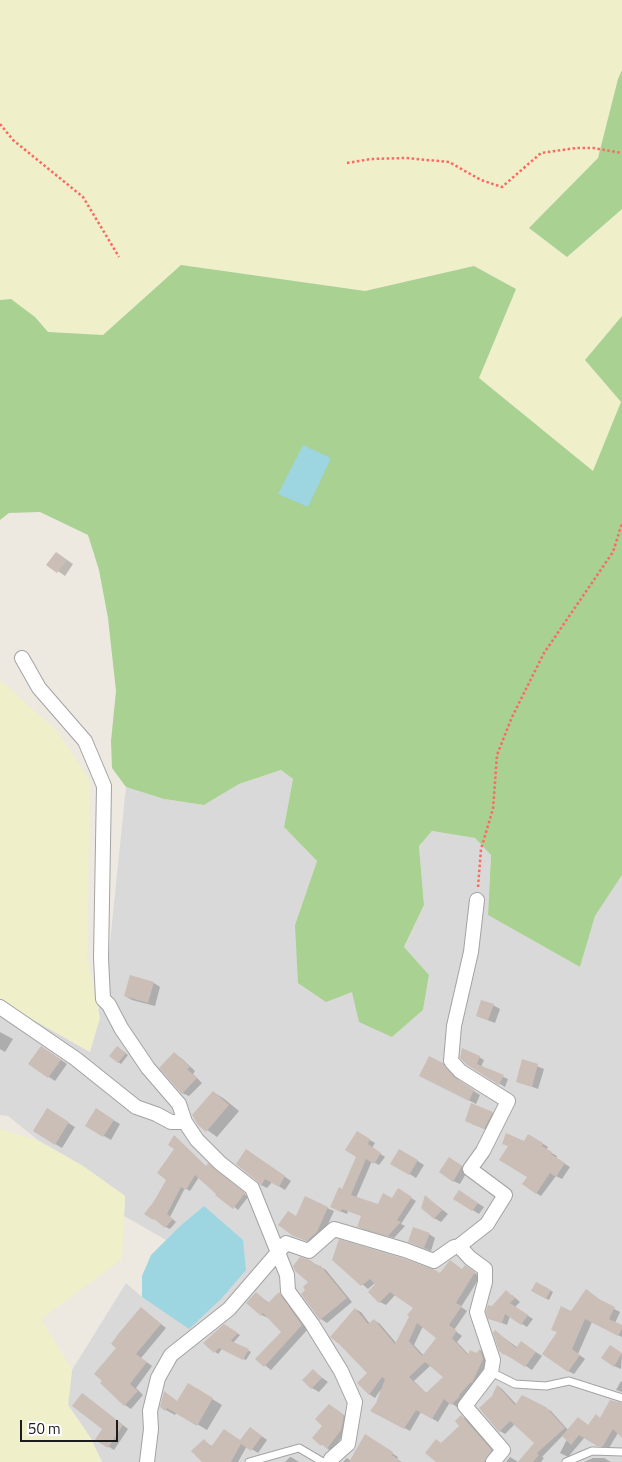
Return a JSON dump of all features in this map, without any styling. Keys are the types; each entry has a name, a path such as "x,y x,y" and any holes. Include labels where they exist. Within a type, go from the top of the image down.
{"street":[{"path":"22,658 39,688 85,741 104,786 101,958 103,999 109,1005 121,1028 148,1068 179,1104 185,1122 197,1140 220,1163 252,1188 287,1275 288,1291 312,1324 341,1371 355,1402 348,1444 330,1462"},
{"path":"147,1462 151,1429 150,1411 158,1378 171,1355 229,1309 286,1243 309,1251 334,1229 405,1250 434,1261 454,1247 460,1246 486,1224 505,1195 470,1169 483,1151 508,1101 460,1071 451,1061 454,1026 471,952 477,900"},
{"path":"0,1006 76,1059 136,1107 171,1122 185,1122"},
{"path":"460,1246 470,1258 485,1269 485,1282 477,1312 493,1360 491,1372 465,1406 503,1450 493,1462"}],"lane":[{"path":"491,1372 515,1384 546,1386 569,1381 622,1398"},
{"path":"249,1462 299,1448 323,1462"},
{"path":"566,1462 592,1451 622,1452"}],"path":[{"path":"0,124 13,140 82,197 119,257"},
{"path":"347,163 371,159 406,158 450,162 481,180 502,187 541,153 576,148 593,148 622,153"},
{"path":"477,900 482,849 493,809 497,755 512,717 544,654 613,552 622,523"}],"shaded area":[{"path":"281,770 293,779 284,827 317,861 295,925 392,1037 423,1010 429,975 404,948 424,905 419,846 432,831 475,838 491,854 488,915 580,967 595,916 622,875 622,1462 102,1462 90,1437 68,1405 72,1370 126,1283 142,1297 189,1328 204,1206 166,1240 124,1216 125,1196 83,1166 39,1141 8,1116 0,1115 0,1006 10,1006 90,1052 108,962 126,787 164,799 204,805 239,784"}],"green space":[{"path":"0,0 622,0 622,70 598,158 529,228 567,257 622,209 622,316 585,360 622,402 593,472 479,378 516,289 474,266 365,291 181,265 103,335 48,332 35,317 11,299 0,300"},
{"path":"622,70 622,209 567,257 529,228 598,158"},
{"path":"181,265 365,291 474,266 516,289 479,378 593,471 621,402 585,360 622,316 622,875 595,916 580,967 488,915 491,855 475,838 432,831 419,846 424,905 404,947 429,975 423,1010 392,1037 359,1022 352,992 326,1002 298,983 295,925 317,861 284,827 293,779 281,770 239,784 204,805 164,799 126,787 112,768 111,741 116,691 108,618 99,570 88,535 40,512 9,513 0,520 0,300 11,299 35,317 48,332 103,335"},
{"path":"0,680 58,732 90,781 87,957 100,1018 90,1052 0,1001"},
{"path":"0,1129 39,1141 83,1166 125,1196 122,1259 41,1319 72,1370 68,1405 90,1437 102,1462 0,1462"}],"water":[{"path":"303,445 331,458 308,507 278,494"},
{"path":"204,1206 243,1240 246,1270 221,1299 189,1329 142,1297 142,1276 151,1255 180,1226"}],"building":[{"path":"56,552 67,560 57,573 46,565"},
{"path":"130,975 154,982 148,1003 124,996"},
{"path":"481,1000 494,1004 488,1020 476,1016"},
{"path":"41,1046 61,1060 48,1078 28,1064"},
{"path":"117,1046 126,1053 118,1063 109,1056"},
{"path":"462,1048 480,1056 477,1064 504,1075 499,1085 466,1064 460,1058"},
{"path":"174,1052 190,1067 187,1069 197,1078 182,1094 159,1068"},
{"path":"429,1056 443,1063 454,1077 474,1090 469,1101 419,1076"},
{"path":"522,1059 538,1064 532,1087 516,1082"},
{"path":"213,1091 229,1105 206,1132 198,1125 192,1115"},
{"path":"471,1103 493,1112 484,1129 465,1121"},
{"path":"47,1108 69,1122 55,1145 33,1131"},
{"path":"96,1108 114,1120 103,1137 85,1126"},
{"path":"357,1131 370,1139 368,1144 381,1153 374,1164 366,1159 351,1195 378,1204 383,1193 392,1198 398,1188 412,1197 397,1220 401,1222 388,1236 357,1227 361,1216 342,1209 341,1212 330,1207 339,1187 342,1189 356,1157 345,1150"},
{"path":"506,1133 524,1141 528,1134 543,1143 542,1146 565,1163 556,1177 550,1173 536,1194 522,1184 527,1177 499,1160 508,1146 502,1144"},
{"path":"174,1135 206,1166 208,1163 245,1193 233,1209 215,1195 195,1175 186,1190 181,1187 167,1214 173,1219 165,1228 144,1214 152,1205 166,1180 157,1173 174,1149 168,1145"},
{"path":"246,1149 285,1176 279,1187 265,1179 261,1186 236,1164"},
{"path":"399,1149 418,1160 409,1175 390,1164"},
{"path":"449,1157 462,1166 453,1182 439,1172"},
{"path":"459,1190 478,1203 472,1211 453,1199"},
{"path":"425,1195 442,1210 434,1219 421,1208"},
{"path":"305,1196 328,1207 317,1232 307,1241 293,1236 278,1225 288,1211 296,1216"},
{"path":"413,1227 430,1233 424,1248 408,1242"},
{"path":"339,1239 402,1258 440,1273 450,1260 462,1269 465,1265 475,1272 456,1303 462,1306 449,1325 457,1331 452,1338 468,1355 470,1350 476,1353 480,1349 483,1359 472,1383 451,1405 444,1399 432,1419 416,1410 404,1429 370,1411 376,1403 385,1379 382,1377 369,1395 357,1383 367,1373 330,1337 355,1308 368,1324 374,1319 395,1344 409,1317 407,1315 413,1308 390,1292 379,1303 368,1292 375,1284 370,1279 361,1286 332,1260","holes":["417,1323 436,1338 422,1356 409,1341","425,1362 443,1377 426,1393 409,1377"]},
{"path":"300,1257 310,1260 319,1267 320,1265 347,1298 320,1320 301,1294 305,1290 303,1287 308,1282 295,1271 293,1266"},
{"path":"536,1282 551,1290 546,1299 531,1291"},
{"path":"586,1289 599,1299 615,1307 609,1319 622,1325 622,1329 618,1336 585,1319 572,1349 580,1355 568,1372 542,1354 557,1332 551,1330 561,1306 571,1311"},
{"path":"506,1290 515,1298 510,1303 528,1315 521,1325 505,1314 502,1323 488,1319 486,1312 488,1305 492,1306"},
{"path":"256,1292 268,1303 279,1292 302,1325 264,1367 255,1359 281,1332 263,1313 261,1316 246,1303"},
{"path":"141,1307 161,1324 136,1354 147,1362 130,1384 138,1391 124,1406 100,1383 102,1381 94,1374 116,1348 111,1344"},
{"path":"224,1324 238,1333 231,1341 249,1349 243,1360 219,1348 214,1353 203,1343"},
{"path":"495,1330 516,1348 521,1341 536,1352 525,1367 499,1351 493,1333"},
{"path":"610,1345 622,1353 614,1367 601,1358"},
{"path":"313,1369 322,1378 311,1389 302,1380"},
{"path":"188,1383 213,1398 197,1426 167,1408 165,1411 160,1407 164,1391 177,1401"},
{"path":"497,1385 515,1405 522,1395 546,1407 565,1428 537,1453 539,1455 533,1462 518,1462 534,1443 510,1421 499,1432 479,1408 492,1396"},
{"path":"82,1393 123,1425 108,1448 95,1440 102,1429 72,1406"},
{"path":"610,1400 622,1403 622,1438 613,1429 603,1446 597,1446 579,1435 571,1445 562,1436 578,1417 588,1425 596,1414 600,1418"},
{"path":"329,1404 344,1415 341,1430 327,1449 312,1438 322,1426 315,1419"},
{"path":"461,1415 492,1450 484,1462 436,1462 425,1453 436,1439 441,1443 459,1426 455,1421"},
{"path":"250,1427 262,1436 251,1451 241,1444 231,1462 202,1462 191,1451 204,1439 211,1447 224,1429 240,1440"},
{"path":"365,1434 393,1452 392,1455 402,1462 349,1462"}]}
